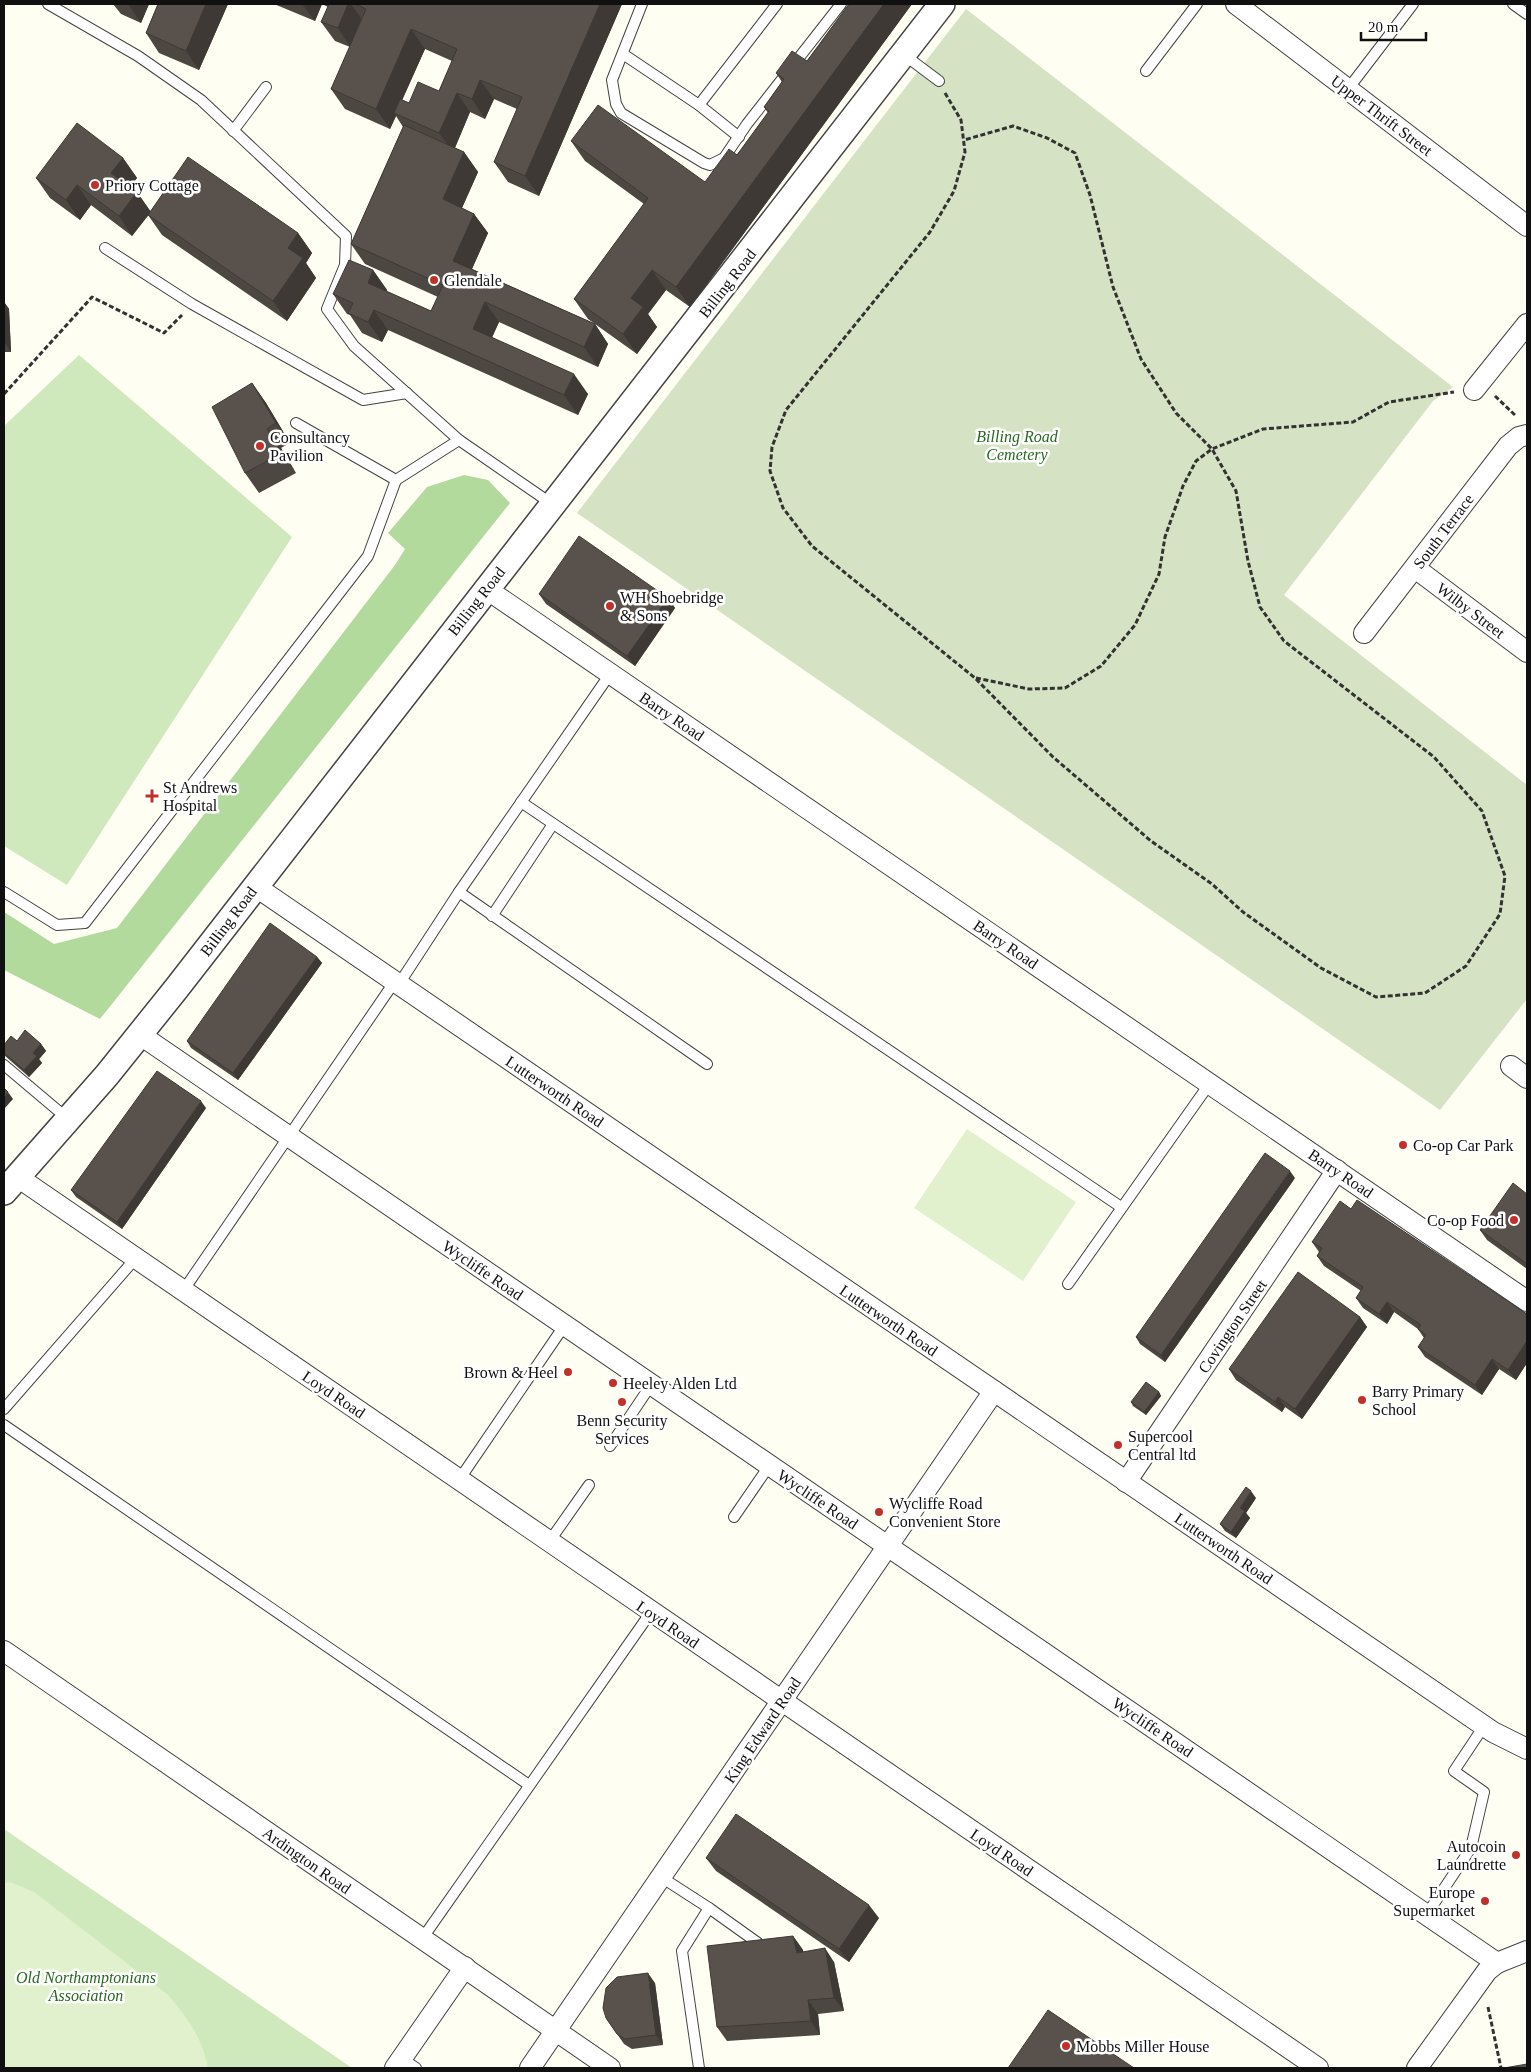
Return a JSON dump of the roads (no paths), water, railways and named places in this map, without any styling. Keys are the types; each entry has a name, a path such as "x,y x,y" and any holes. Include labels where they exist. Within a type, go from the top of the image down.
{"street":[{"name":"Billing Road","path":"9,1182 69,1120 140,1034 485,588 553,505 942,4"},
{"name":"Upper Thrift Street","path":"1236,4 1527,226"},
{"path":"1477,386 1527,324"},
{"name":"South Terrace","path":"1364,633 1508,446 1519,437 1524,428"},
{"name":"Wilby Street","path":"1415,568 1527,652"},
{"name":"Barry Road","path":"485,588 1527,1301"},
{"name":"Lutterworth Road","path":"255,886 1484,1726 1527,1749"},
{"name":"Wycliffe Road","path":"140,1034 564,1326 1497,1962"},
{"name":"Covington Street","path":"1126,1482 1337,1170"},
{"name":"Loyd Road","path":"9,1182 135,1259 183,1291 1318,2068"},
{"name":"King Edward Road","path":"530,2068 994,1391"},
{"name":"Ardington Road","path":"4,1651 610,2068"},
{"path":"1417,2068 1479,1979 1497,1962 1527,1951"},
{"path":"404,2065 465,1967"}],"lane":[{"path":"48,4 138,56 201,100 346,236 345,265 327,309 354,346 459,440 553,505"},
{"path":"642,4 612,80 616,104 621,113 710,165 724,158 840,4"},
{"path":"699,105 777,4"},
{"path":"1146,71 1197,4"},
{"path":"1348,89 1413,4"},
{"path":"1513,4 1527,14"},
{"path":"623,54 699,105 738,137"},
{"path":"903,54 939,81"},
{"path":"233,131 266,87"},
{"path":"105,248 192,304 363,400 407,393"},
{"path":"296,423 396,480"},
{"path":"4,892 57,925 85,923 368,556 396,480 459,440"},
{"path":"183,1291 610,674"},
{"path":"521,802 1121,1208"},
{"path":"492,916 553,824"},
{"path":"459,892 706,1064"},
{"path":"4,1065 69,1120"},
{"path":"1068,1284 1210,1083"},
{"path":"4,1409 135,1259"},
{"path":"459,1480 564,1326"},
{"path":"610,1446 651,1385"},
{"path":"4,1425 529,1785"},
{"path":"734,1517 769,1466"},
{"path":"549,1542 589,1485"},
{"path":"422,1939 651,1612"},
{"path":"1426,1914 1471,1848 1484,1792 1454,1771 1484,1726"},
{"path":"661,1877 758,1943"},
{"path":"699,2068 682,1951 709,1908"}],"place":[{"name":"Priory Cottage","path":"95,185"},
{"name":"Glendale","path":"434,280"},
{"name":"Consultancy Pavilion","path":"260,446"},
{"name":"WH Shoebridge & Sons","path":"610,606"},
{"name":"St Andrews Hospital","path":"152,796"},
{"name":"Co-op Car Park","path":"1403,1145"},
{"name":"Co-op Food","path":"1514,1220"},
{"name":"Brown & Heel","path":"568,1372"},
{"name":"Heeley Alden Ltd","path":"613,1383"},
{"name":"Barry Primary School","path":"1362,1400"},
{"name":"Benn Security Services","path":"622,1402"},
{"name":"Supercool Central ltd","path":"1118,1445"},
{"name":"Wycliffe Road Convenient Store","path":"879,1512"},
{"name":"Autocoin Laundrette","path":"1516,1855"},
{"name":"Europe Supermarket","path":"1485,1901"},
{"name":"Mobbs Miller House","path":"1066,2046"}],"park label":[{"name":"Billing Road Cemetery","path":"1017,445"},
{"name":"Old Northamptonians Association","path":"86,1986"}]}
